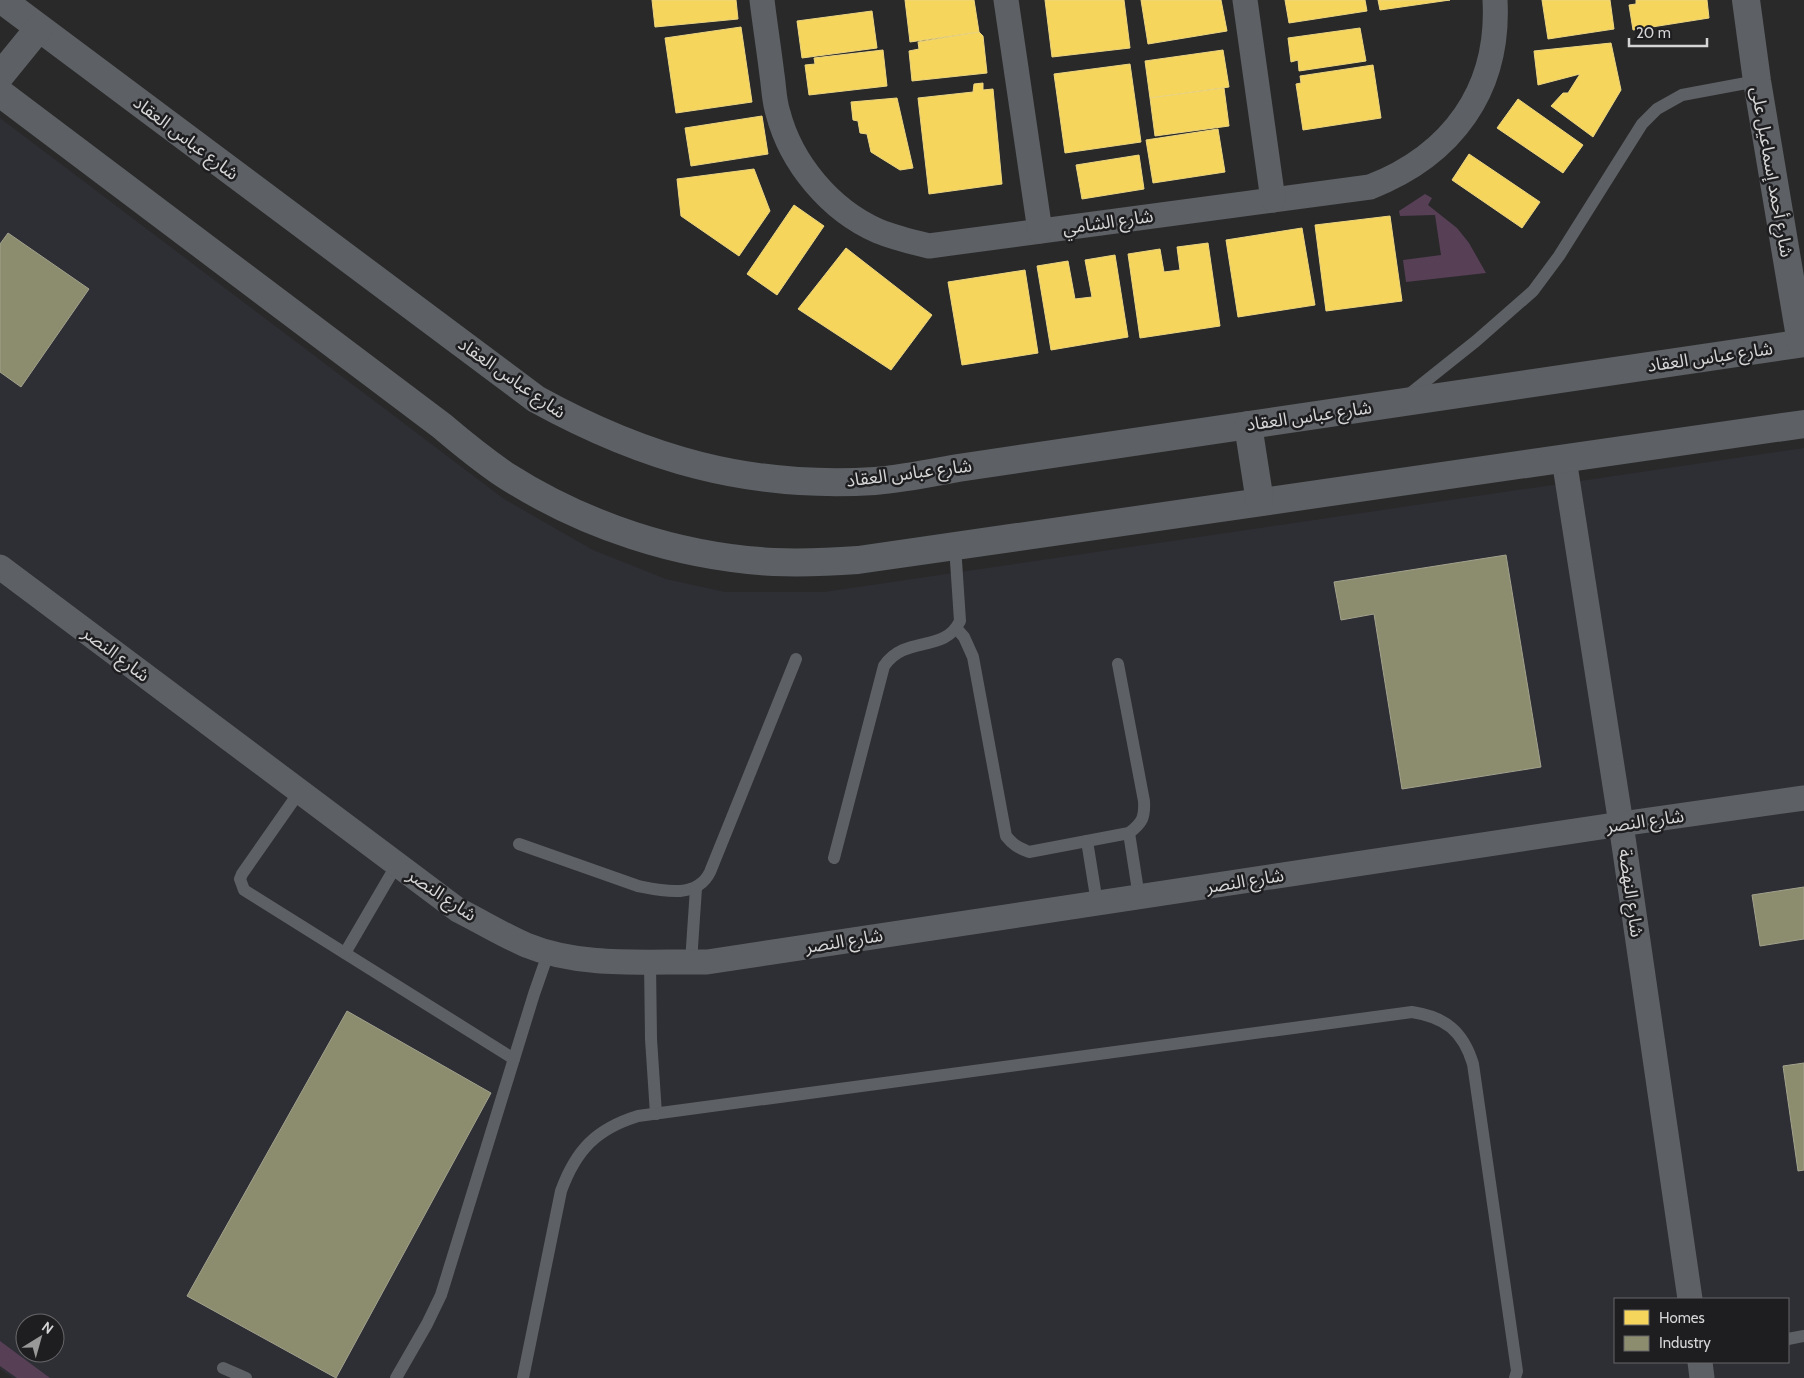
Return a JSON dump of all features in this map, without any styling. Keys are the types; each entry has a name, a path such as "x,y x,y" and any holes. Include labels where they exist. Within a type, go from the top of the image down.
{"street":[{"name":"شارع عباس العقاد","path":"2,0 536,399 577,421 619,440 662,456 707,468 752,476 818,482 918,476 958,468 1803,343"},
{"name":"شارع الشامي","path":"762,0 777,112 798,160 813,181 831,200 853,217 877,231 929,246 1370,187 1391,178 1431,154 1448,138 1476,97 1487,72 1493,46 1496,20 1495,0"},
{"path":"1006,0 1040,231"},
{"path":"1245,0 1273,200"},
{"name":"شارع أحمد إسماعيل على","path":"1746,0 1757,82 1803,343"},
{"path":"0,76 39,28"},
{"path":"0,94 434,420 472,452 514,480 575,513 612,528 650,541 724,557 774,562 858,560 1804,424"},
{"path":"1248,425 1260,502"},
{"name":"شارع النهضة","path":"1564,458 1621,824 1690,1298"},
{"name":"شارع النصر","path":"0,567 458,910 526,945 565,956 604,961 707,962 1804,798"},
{"path":"1700,1363 1702,1378"}],"lane":[{"path":"1397,403 1476,341 1533,291 1559,256 1642,124 1657,109 1682,95 1757,82"},
{"path":"834,858 884,666 890,658 902,649 946,638 960,621 955,546"},
{"path":"956,628 964,637 973,657 1006,836 1012,844 1030,852 1129,833 1139,825 1145,813 1118,664"},
{"path":"519,844 638,886 658,890 687,890 702,884 710,872 796,659"},
{"path":"300,791 242,874 240,879 241,885 249,893 514,1059"},
{"path":"1129,833 1138,897"},
{"path":"1088,840 1097,903"},
{"path":"345,954 397,864"},
{"path":"691,962 696,888"},
{"path":"396,1378 424,1331 441,1295 549,951"},
{"path":"650,962 651,1039 656,1114"},
{"path":"523,1378 561,1191 567,1172 576,1156 589,1142 604,1130 629,1119 1412,1012 1438,1018 1457,1033 1464,1042 1473,1064 1517,1371 1515,1378"},
{"path":"1789,1339 1804,1336"},
{"path":"223,1368 246,1378"}],"shaded area":[{"path":"0,118 504,499 593,550 666,579 725,592 824,592 1804,448 1804,1378 13,1378 0,1369"},
{"path":"1425,194 1432,198 1428,205 1457,228 1469,243 1486,273 1406,282 1403,260 1441,255 1435,215 1400,216 1399,211"},
{"path":"0,1341 15,1352 15,1363 30,1363 50,1378 17,1378 0,1366"}],"building: Homes":[{"path":"652,0 736,0 738,19 655,27"},
{"path":"905,0 974,0 979,32 910,42"},
{"path":"1045,0 1124,0 1130,48 1052,57"},
{"path":"1141,0 1221,0 1227,31 1148,44"},
{"path":"1285,0 1365,0 1367,11 1289,23"},
{"path":"1378,0 1450,0 1380,10"},
{"path":"1542,0 1610,0 1614,29 1548,39"},
{"path":"1636,0 1707,0 1709,18 1633,30 1629,5 1636,4"},
{"path":"872,11 877,48 802,58 797,21"},
{"path":"741,27 752,102 676,113 665,38"},
{"path":"1360,28 1366,61 1299,71 1298,60 1291,62 1288,38"},
{"path":"979,32 983,36 987,73 912,81 909,51 919,49 918,42"},
{"path":"1611,43 1621,90 1593,137 1551,106 1563,93 1568,93 1580,74 1538,85 1534,51"},
{"path":"883,50 887,86 809,95 805,65 815,64 814,58"},
{"path":"1223,50 1229,87 1150,98 1145,61"},
{"path":"1130,64 1141,142 1065,153 1054,74"},
{"path":"1373,65 1381,118 1303,130 1296,84 1301,83 1300,76"},
{"path":"983,83 983,90 993,89 1002,184 929,194 918,98 973,92 974,84"},
{"path":"1224,88 1229,126 1155,136 1150,98"},
{"path":"897,98 913,168 900,170 871,152 867,134 860,133 858,121 853,120 851,102"},
{"path":"1518,99 1583,145 1563,173 1497,128"},
{"path":"762,116 768,154 691,166 685,128"},
{"path":"1218,129 1225,172 1153,183 1146,140"},
{"path":"1469,154 1540,202 1522,228 1452,180"},
{"path":"1139,155 1144,189 1082,199 1076,165"},
{"path":"754,169 770,211 739,256 681,216 677,179"},
{"path":"794,205 824,226 777,295 747,274"},
{"path":"1390,216 1402,301 1326,311 1315,225"},
{"path":"1302,228 1315,305 1238,317 1226,240"},
{"path":"1208,243 1220,326 1140,338 1128,254 1160,249 1164,272 1180,270 1177,247"},
{"path":"846,248 932,315 891,370 798,309"},
{"path":"1115,255 1128,337 1051,350 1037,266 1068,261 1075,299 1092,297 1085,260"},
{"path":"1025,270 1038,353 962,365 948,282"}],"building: Industry":[{"path":"8,233 89,289 21,387 0,372 0,244"},
{"path":"1506,555 1541,767 1402,789 1374,614 1341,620 1334,582"},
{"path":"1804,887 1804,939 1760,946 1752,895"},
{"path":"347,1011 491,1093 336,1378 187,1296"},
{"path":"1804,1063 1804,1170 1798,1171 1783,1066"}]}
